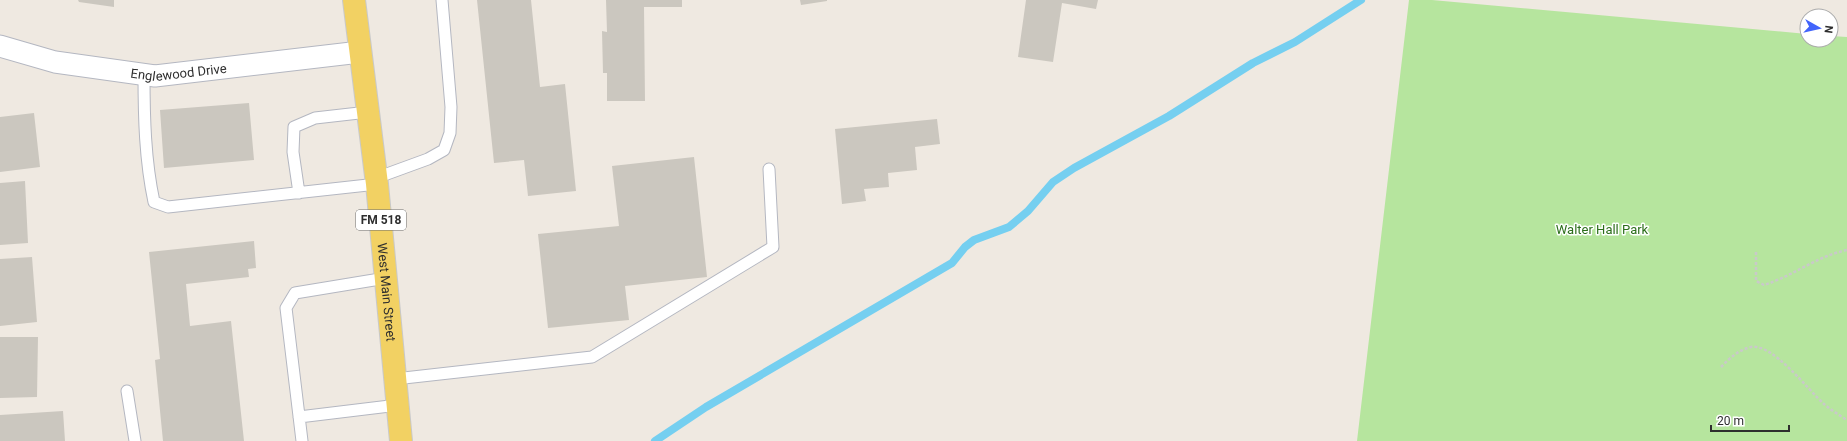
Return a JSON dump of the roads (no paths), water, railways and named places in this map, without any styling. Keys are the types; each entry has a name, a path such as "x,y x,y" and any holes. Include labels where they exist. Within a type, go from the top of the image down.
{"main road":[{"name":"West Main Street","path":"354,0 377,181 401,441"}],"street":[{"name":"Englewood Drive","path":"0,46 56,62 144,75 163,76 360,52"}],"lane":[{"path":"144,75 144,114 149,177 154,202 168,207 299,193 377,181 428,159 444,150 450,133 451,107 442,0"},
{"path":"299,193 293,152 294,127 315,118 368,112"},
{"path":"395,379 592,357 773,247 769,169"},
{"path":"302,441 286,308 295,293 386,278"},
{"path":"127,391 135,441"},
{"path":"299,417 398,405"}],"waterway":[{"path":"655,441 706,407 952,263 965,247 974,240 1009,227 1028,211 1053,182 1074,168 1169,116 1253,63 1295,42 1361,0"}],"park label":[{"name":"Walter Hall Park","path":"1602,229"}]}
